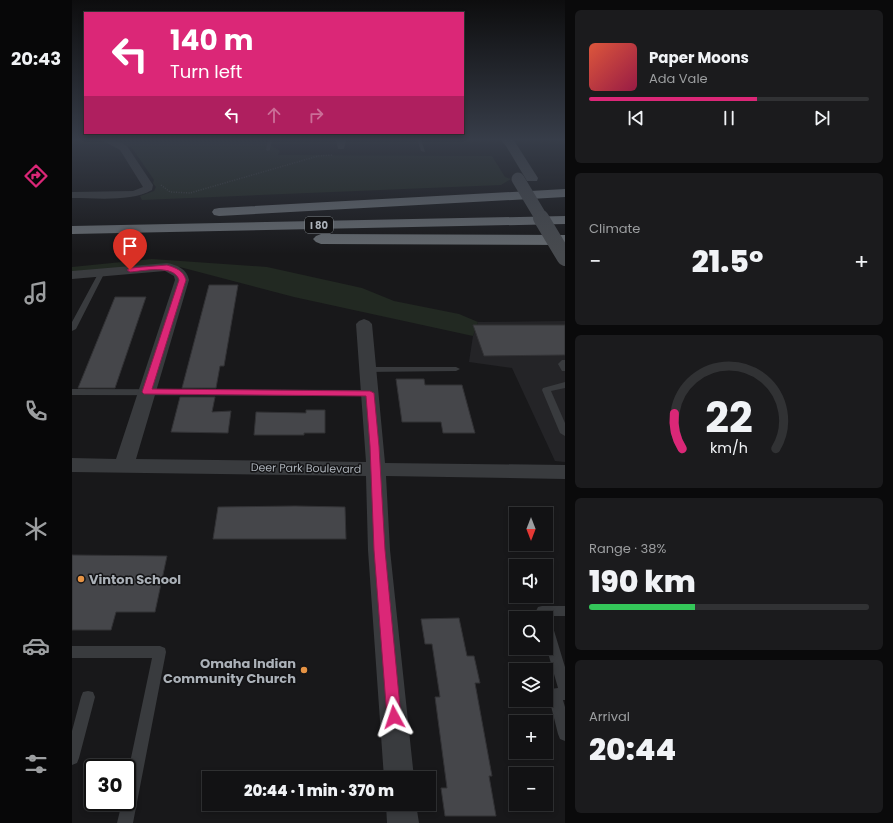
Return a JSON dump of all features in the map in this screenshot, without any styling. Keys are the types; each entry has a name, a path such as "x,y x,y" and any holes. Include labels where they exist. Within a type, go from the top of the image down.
{"highway":[{"path":"205,213 408,203 565,193"},
{"path":"530,200 565,200"},
{"name":"I 80","path":"72,217 565,210"},
{"name":"I 80","path":"72,230 565,220"},
{"path":"545,225 557,229 565,229"},
{"path":"72,238 565,240"}],"main road":[{"path":"517,177 565,258"},
{"path":"532,177 565,229"}],"street":[{"path":"72,195 127,195 141,192 148,188 148,185 143,177"},
{"path":"72,275 163,267 173,269 181,275 182,280 124,465"},
{"path":"364,324 370,393 379,550 398,771"},
{"name":"Deer Park Boulevard","path":"72,465 565,472"},
{"path":"402,811 403,823"}],"lane":[{"path":"72,329 102,272"},
{"path":"565,362 562,364 565,369"},
{"path":"368,370 456,369"},
{"path":"565,385 556,386 546,390 565,433"},
{"path":"72,392 370,393"},
{"path":"553,611 565,611"},
{"path":"553,648 565,690"},
{"path":"72,652 160,652 125,823"},
{"path":"564,729 555,694 565,694"},
{"path":"72,758 88,697"}],"path":[{"path":"160,183 164,190 168,192 190,193 244,177"}],"shaded area":[{"path":"152,177 506,177 511,179 501,185 142,200 140,196 154,191 156,187 153,183 154,180"},
{"path":"152,259 267,267 362,288 394,301 459,314 478,322 473,336 294,297 176,266 72,274 72,267"},
{"path":"565,321 565,462 555,461 512,368 469,362 473,336 478,322"}],"building":[{"path":"209,285 238,285 224,366 220,366 216,388 182,388"},
{"path":"115,297 146,297 115,388 78,388"},
{"path":"473,325 565,325 565,355 484,356"},
{"path":"396,379 424,379 425,385 462,385 475,433 443,433 441,422 402,422"},
{"path":"180,397 215,397 212,412 231,411 228,433 171,432"},
{"path":"306,410 325,410 325,433 304,433 304,435 254,435 256,412 306,413"},
{"path":"218,507 345,507 346,539 213,539"},
{"path":"72,555 167,556 155,612 116,612 111,630 72,630"},
{"path":"459,618 467,656 474,656 480,683 475,683 492,776 489,776 496,816 445,816 441,788 447,788 435,697 440,697 432,644 425,644 421,619"}],"place":[{"name":"Vinton School","path":"81,579"},
{"name":"Omaha Indian Community Church","path":"304,670"}],"route":[{"path":"130,270 167,267 173,269 181,275 182,280 147,392 370,393 379,550 394,717"}]}
